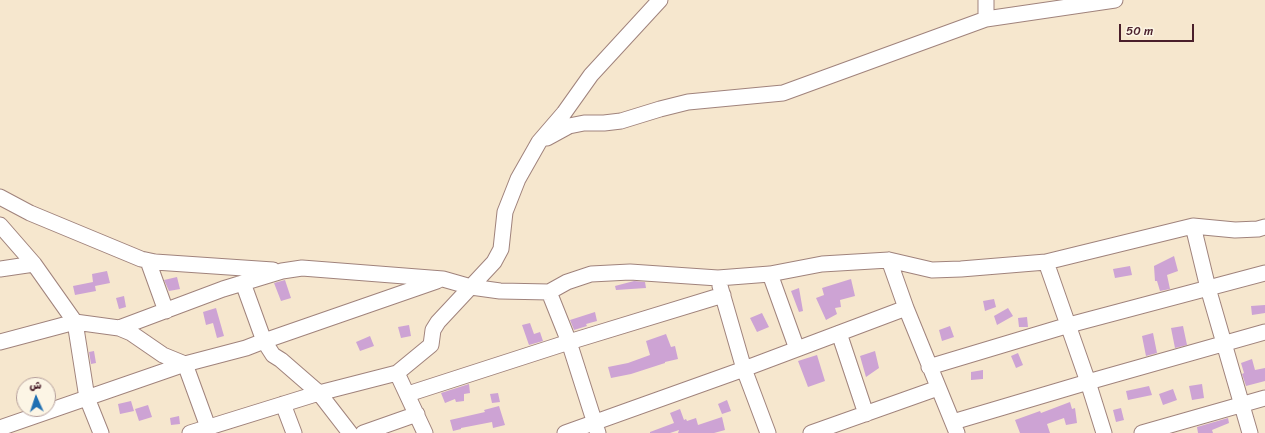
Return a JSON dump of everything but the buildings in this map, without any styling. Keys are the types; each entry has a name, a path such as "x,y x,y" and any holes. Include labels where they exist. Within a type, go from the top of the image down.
{"street":[{"path":"190,433 319,392 397,373 431,345 433,330 438,322 494,262 501,249 505,212 518,180 539,142 564,112 591,75 660,0"},
{"path":"986,0 986,19"},
{"path":"539,142 569,126 584,123 621,121 688,102 783,93 986,19 1047,5 1115,0"},
{"path":"0,197 30,213 148,261 282,271"},
{"path":"0,225 34,264 75,322 87,398 101,433"},
{"path":"1193,226 1223,344 1250,433"},
{"path":"119,328 243,283 282,271 302,268 443,279 500,291 549,292 567,282 591,274 630,272 718,278 770,274 822,264 889,260 932,270 1046,262 1193,226 1235,230 1258,229 1265,227"},
{"path":"889,260 929,367 955,428 1088,382 1265,332"},
{"path":"148,261 166,311"},
{"path":"1046,262 1069,325 1104,433"},
{"path":"0,268 34,264"},
{"path":"929,367 1069,325 1265,273"},
{"path":"770,274 797,349"},
{"path":"718,278 744,369 768,433"},
{"path":"0,428 185,364 246,348 443,279"},
{"path":"243,283 264,341 273,355 319,392 350,433"},
{"path":"549,292 569,342 597,428"},
{"path":"408,394 569,342 723,295"},
{"path":"565,433 597,428 744,369 906,308"},
{"path":"0,342 75,322 119,328 131,333 163,355 185,364 208,427"},
{"path":"839,333 866,414"},
{"path":"397,373 425,433"},
{"path":"811,433 938,388"},
{"path":"1142,433 1265,398"},
{"path":"283,404 294,433"},
{"path":"363,433 417,414"}]}
